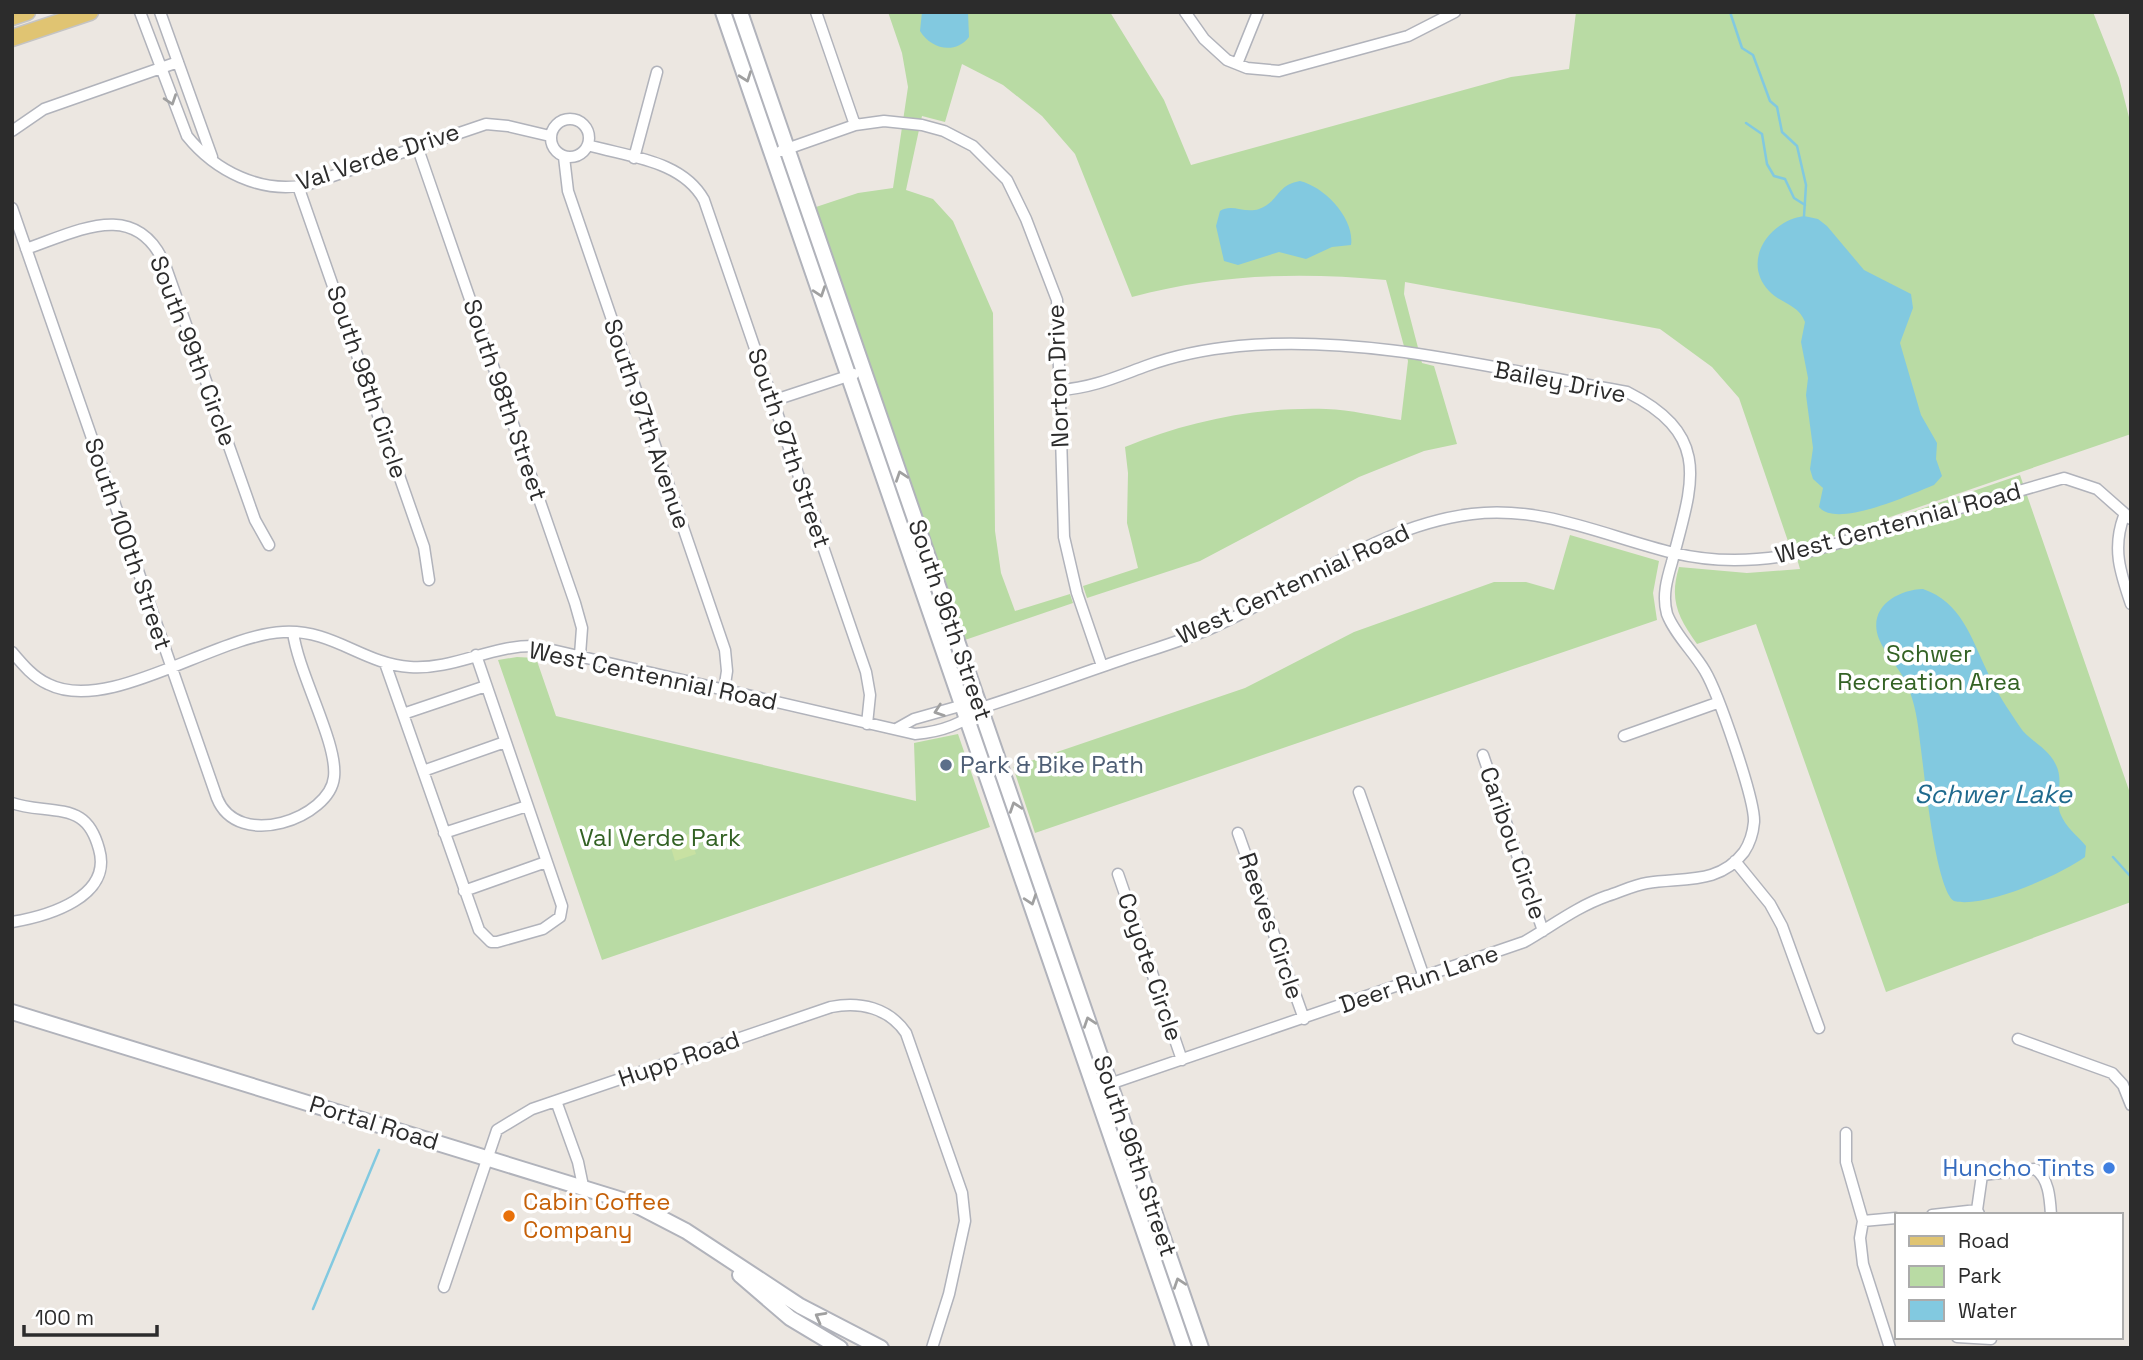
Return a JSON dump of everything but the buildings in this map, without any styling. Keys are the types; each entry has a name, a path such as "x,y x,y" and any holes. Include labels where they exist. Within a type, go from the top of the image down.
{"main road":[{"path":"12,17 27,12"},
{"path":"12,38 90,12"},
{"name":"South 96th Street","path":"723,12 773,154 844,377 968,720 1184,1348"},
{"name":"South 96th Street","path":"740,12 1201,1348"},
{"name":"Portal Road","path":"12,1012 583,1186 660,1216 800,1306 881,1348"},
{"name":"Portal Road","path":"724,1259 773,1306 841,1348"}],"street":[{"name":"Val Verde Drive","path":"140,12 187,136 198,149 248,181 269,186 298,186 491,124 550,136"},
{"path":"160,12 212,158"},
{"path":"816,12 855,125"},
{"path":"1185,12 1215,52 1247,68 1279,71 1408,36 1455,12"},
{"path":"1237,64 1258,12"},
{"path":"12,131 44,109 178,62"},
{"path":"588,145 635,158 657,72"},
{"path":"576,120 588,132 588,145 578,156 564,157 553,148 550,136 559,122 576,120"},
{"name":"Norton Drive","path":"773,154 855,125 884,121 944,131 973,146 1007,180 1036,243 1057,300 1064,537 1077,593 1102,666"},
{"name":"South 98th Street","path":"418,146 576,603 582,628 580,655"},
{"name":"South 97th Avenue","path":"564,157 568,191 726,653 724,691"},
{"name":"South 97th Street","path":"635,158 677,171 687,177 704,200 866,672 870,695 867,724"},
{"name":"South 98th Circle","path":"298,186 424,547 429,580"},
{"name":"South 100th Street","path":"12,208 170,667 224,812 234,822 249,827 268,825 321,804 331,790 334,774 332,758 297,655 293,632"},
{"name":"South 99th Circle","path":"26,248 107,223 129,227 151,242 165,265 255,520 269,545"},
{"name":"Bailey Drive","path":"1060,390 1095,386 1147,365 1207,350 1315,342 1394,351 1627,392 1655,406 1673,424 1690,463 1687,507 1665,589 1666,610 1706,672 1752,804 1752,837 1735,861"},
{"path":"772,401 865,370"},
{"name":"West Centennial Road","path":"12,653 38,679 75,692 105,689 261,635 293,632 335,639 385,663 429,668 500,648 527,646 580,655 915,734 931,732 968,720 981,708 1214,627 1381,541 1436,520 1476,513 1539,516 1674,553 1721,560 1781,558 2064,478 2097,489 2127,517"},
{"path":"2127,517 2118,533 2116,553 2131,604"},
{"path":"385,663 464,891 479,930 491,942 543,929 560,917 562,906 476,655"},
{"path":"403,714 486,686"},
{"path":"1624,736 1717,703"},
{"path":"898,728 914,719 962,704 974,704 981,708"},
{"path":"422,771 506,743"},
{"name":"Caribou Circle","path":"1483,755 1544,931"},
{"path":"1359,792 1424,977"},
{"path":"12,803 38,811 69,813 83,819 96,839 101,869 94,887 81,898 12,922"},
{"path":"444,833 527,806"},
{"name":"Reeves Circle","path":"1238,832 1304,1019"},
{"path":"1735,861 1770,904 1782,926 1819,1028"},
{"name":"Deer Run Lane","path":"1096,1089 1524,942 1573,910 1605,897 1646,883 1709,878 1735,861"},
{"path":"464,891 546,862"},
{"name":"Coyote Circle","path":"1118,874 1182,1060"},
{"name":"Hupp Road","path":"486,1156 497,1130 509,1120 556,1101 831,1007 855,1004 875,1007 892,1018 906,1033 962,1193 965,1221 949,1294 932,1348"},
{"path":"2018,1038 2112,1073 2123,1085 2131,1105"},
{"path":"556,1101 578,1162 583,1186"},
{"path":"1846,1133 1846,1162 1863,1221 1860,1238 1863,1264 1891,1333 1890,1348"},
{"path":"444,1287 486,1156"},
{"path":"1978,1212 1982,1175 2035,1169 2042,1173 2047,1186 2051,1213"},
{"path":"1863,1221 1895,1218"},
{"path":"1974,1339 1992,1341"}],"green space":[{"path":"888,12 1110,12 1164,100 1191,165 1511,77 1569,69 1576,12 2093,12 2119,78 2131,125 2131,434 1835,536 1790,547 1739,398 1712,367 1660,329 1405,282 1404,294 1422,363 1434,366 1457,444 1424,451 1359,477 1200,561 1087,598 1083,586 1138,568 1127,523 1128,473 1125,447 1198,423 1274,410 1335,410 1401,420 1408,361 1386,280 1322,276 1227,279 1132,297 1075,154 1042,116 1003,85 962,64 945,122 922,116 906,190 933,199 953,221 993,313 995,531 1001,573 1015,611 1070,594 1073,603 965,640 816,207 858,193 893,188 908,87 902,53"},
{"name":"Schwer Recreation Area","path":"2020,475 2131,796 2131,902 1886,992 1756,624 1697,644 1677,608 1675,589 1679,567 1747,573 1800,569 1795,552"},
{"path":"1570,535 1659,561 1653,593 1657,620 1035,833 1013,767 1245,688 1354,632 1494,582 1526,582 1554,590"},
{"name":"Val Verde Park","path":"536,658 556,716 916,801 914,743 958,734 990,827 602,960 498,660"},
{"path":"689,834 696,854 675,861 669,841"}],"water":[{"path":"922,12 968,12 969,37 963,43 950,48 937,46 920,31"},
{"path":"1300,181 1319,190 1336,206 1348,225 1351,245 1332,247 1306,259 1279,252 1238,265 1224,261 1216,226 1220,211 1229,208 1259,209 1266,206 1286,186"},
{"path":"1804,216 1818,219 1827,226 1864,270 1911,294 1913,308 1900,343 1921,415 1937,443 1936,459 1942,476 1934,485 1875,508 1857,512 1828,513 1819,507 1823,488 1813,479 1810,469 1813,448 1806,395 1808,378 1801,342 1805,322 1798,311 1769,291 1761,279 1758,267 1763,244 1770,234 1791,219"},
{"name":"Schwer Lake","path":"1923,589 1936,595 1956,612 2011,713 2024,732 2053,759 2059,777 2060,813 2068,827 2086,846 2085,857 2058,873 2021,889 1984,900 1954,901 1947,892 1931,827 1914,705 1904,679 1882,645 1876,628 1877,618 1886,603 1903,593"}],"waterway":[{"path":"1730,12 1742,48 1753,55 1770,101 1777,107 1782,132 1797,146 1806,185 1804,216"},
{"path":"1746,123 1762,134 1767,164 1774,176 1785,179 1794,198 1805,205"},
{"path":"2113,857 2131,877"},
{"path":"313,1309 379,1150"}],"place":[{"name":"Park & Bike Path","path":"946,765"},
{"name":"Huncho Tints","path":"2109,1168"},
{"name":"Cabin Coffee Company","path":"509,1216"}]}
